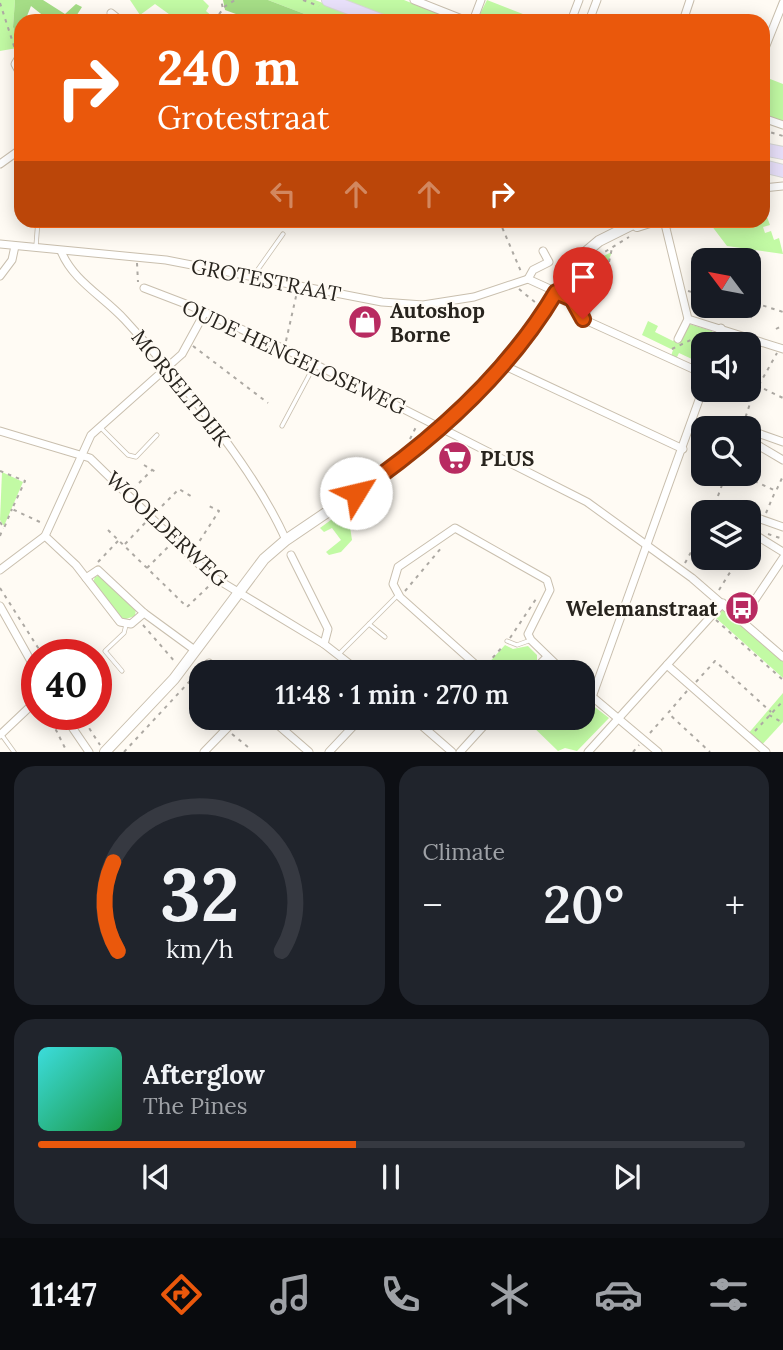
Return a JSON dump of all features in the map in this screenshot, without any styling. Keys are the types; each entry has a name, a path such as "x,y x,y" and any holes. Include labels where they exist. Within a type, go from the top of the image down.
{"main road":[{"path":"328,0 365,14"}],"street":[{"path":"414,0 449,14"},
{"path":"770,36 783,3"},
{"path":"103,748 182,670 264,559 286,540 376,479 442,427 473,398 501,364 580,256 626,228"},
{"path":"621,231 635,228"},
{"path":"664,228 688,319 678,339"},
{"name":"GROTESTRAAT","path":"0,244 136,256 382,302 424,305 474,297 528,279"},
{"path":"0,276 12,260 15,246"},
{"name":"MORSELTDIJK","path":"61,251 68,268 124,318 226,443 277,520 286,540"},
{"path":"543,251 549,262 533,270 528,279 572,299 583,319 691,368"},
{"path":"583,319 606,270"},
{"name":"OUDE HENGELOSEWEG","path":"144,288 205,312 284,349 587,502 715,596 783,657"},
{"path":"0,570 45,536 91,435 166,369 189,343 205,312"},
{"path":"688,319 783,349"},
{"path":"720,332 721,328"},
{"path":"501,364 683,449"},
{"path":"595,689 699,402"},
{"name":"WOOLDERWEG","path":"0,431 90,458 216,579 324,644 345,660"},
{"path":"761,434 783,442"},
{"path":"761,447 783,460"},
{"path":"763,520 783,527"},
{"path":"471,660 399,596 393,584 394,571 455,528 547,580 550,590 528,634 550,660"},
{"path":"45,536 86,578 120,622 126,625 144,613"},
{"path":"761,538 783,552"},
{"path":"291,555 328,629 324,644"},
{"path":"742,619 783,558"},
{"path":"86,578 98,570 144,613 195,651"},
{"path":"589,751 723,603"},
{"path":"0,606 21,643"},
{"path":"544,660 547,657"},
{"path":"667,665 766,751"},
{"path":"595,699 658,751"},
{"path":"1,735 21,716"},
{"path":"74,730 89,751"},
{"path":"205,751 224,730"},
{"path":"284,730 309,751"},
{"path":"329,751 349,730"},
{"path":"427,730 452,751"},
{"path":"460,751 480,730"}],"lane":[{"path":"36,248 37,228"},
{"path":"252,278 283,234"},
{"path":"282,426 315,364"},
{"path":"100,427 128,455 136,457 157,435"},
{"path":"338,654 399,596"},
{"path":"369,624 385,637"},
{"path":"122,671 105,651 124,633 126,625"},
{"path":"507,641 517,645 531,640"},
{"path":"1,735 14,751"}],"path":[{"path":"221,0 223,8"},
{"path":"219,14 235,0"},
{"path":"0,3 14,39"},
{"path":"503,228 520,267"},
{"path":"591,259 633,234"},
{"path":"606,270 612,248"},
{"path":"136,256 138,282 144,288"},
{"path":"684,283 686,290 691,291"},
{"path":"284,349 299,286"},
{"path":"761,306 783,312"},
{"path":"678,339 672,349 701,338 710,325"},
{"path":"776,329 783,325"},
{"path":"189,343 268,403"},
{"path":"761,383 778,353 783,356"},
{"path":"761,387 783,398"},
{"path":"410,439 421,417"},
{"path":"145,465 156,472"},
{"path":"127,495 152,470"},
{"path":"0,476 1,471 25,481 0,536"},
{"path":"763,520 783,477"},
{"path":"761,484 776,491"},
{"path":"718,496 722,486"},
{"path":"124,545 179,489 194,498"},
{"path":"190,556 219,511 209,506"},
{"path":"12,509 49,527"},
{"path":"0,522 4,527"},
{"path":"399,596 455,528"},
{"path":"108,530 187,607 216,579"},
{"path":"98,570 99,561 119,540"},
{"path":"146,569 174,541"},
{"path":"680,569 691,550"},
{"path":"715,596 732,570"},
{"path":"492,660 522,624 547,580"},
{"path":"0,588 32,639"},
{"path":"711,616 783,680"},
{"path":"137,619 189,678"},
{"path":"644,739 715,661 783,723"},
{"path":"124,751 189,682"},
{"path":"749,737 783,701"},
{"path":"668,713 710,751"},
{"path":"56,730 67,751"},
{"path":"91,730 103,748"},
{"path":"228,730 248,747"}],"green space":[{"path":"0,0 15,0 14,49 0,51"},
{"path":"15,0 43,0 65,14 41,14 31,6 28,14 14,14 14,30 13,27"},
{"path":"130,0 203,0 209,6 206,11 209,14 169,14 155,4 139,14"},
{"path":"223,0 268,0 305,14 236,14 225,10"},
{"path":"268,0 315,0 351,14 305,14"},
{"path":"340,0 404,0 439,14 378,14"},
{"path":"487,0 523,14 480,14"},
{"path":"76,4 82,7 78,14 65,14"},
{"path":"770,79 783,84 783,122 770,117"},
{"path":"713,228 763,228 765,233 771,231 774,240 779,238 783,254 761,251 761,248 727,246"},
{"path":"612,252 607,264 602,263 583,309 579,298 570,291 586,266"},
{"path":"648,321 658,326 655,332 673,341 689,324 712,332 691,332 691,359 679,353 676,359 671,356 673,350 642,335"},
{"path":"2,472 23,482 4,526 0,520"},
{"path":"350,506 355,512 349,520 352,540 341,552 329,555 326,552 341,540 332,528 324,532 320,528"},
{"path":"100,575 136,609 135,616 123,620 93,582 95,577"},
{"path":"724,608 783,661 783,678 716,618"},
{"path":"505,645 513,649 528,646 537,655 537,660 491,660"},
{"path":"783,693 783,722 760,747 747,735"},
{"path":"595,707 609,718 577,751 565,748 558,751 536,730 595,730"}],"place":[{"name":"Autoshop Borne","path":"365,322"},
{"name":"PLUS","path":"455,458"},
{"name":"Welemanstraat","path":"742,608"}],"route":[{"path":"356,493 464,408 545,310 556,292 572,299 583,319"}]}
